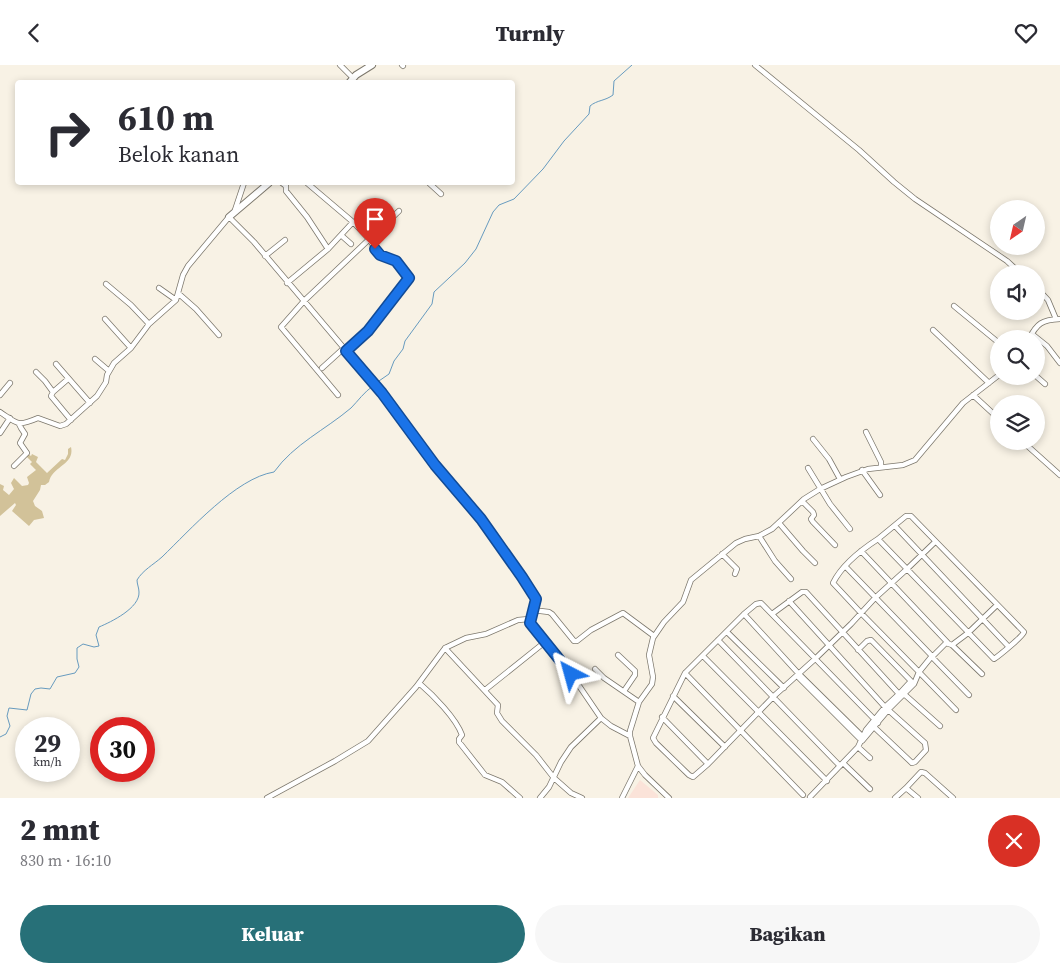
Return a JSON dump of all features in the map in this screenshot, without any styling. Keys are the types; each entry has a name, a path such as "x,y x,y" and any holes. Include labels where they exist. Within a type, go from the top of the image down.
{"street":[{"path":"340,65 351,80 372,65"},
{"path":"755,65 859,150 915,199 1011,265"},
{"path":"232,214 240,199 244,185"},
{"path":"20,426 40,418 64,426 97,397 114,363 131,347 148,324 179,294 183,275 188,266 232,214 267,185"},
{"path":"285,185 286,191 307,217 328,249"},
{"path":"309,185 353,222 369,239 378,253 396,261 409,278 368,331 322,368"},
{"path":"431,185 441,194"},
{"path":"338,395 281,330 281,327 304,301 400,211"},
{"path":"232,214 287,283 382,393 435,465 481,519 535,596 536,600 530,619 531,625 571,674 601,719 630,736"},
{"path":"287,283 328,249 353,222"},
{"path":"342,235 350,244"},
{"path":"265,256 285,240"},
{"path":"106,284 128,302 148,324"},
{"path":"159,288 175,299"},
{"path":"179,294 220,335"},
{"path":"1034,330 1039,324 1056,316 1045,295"},
{"path":"954,306 990,336"},
{"path":"105,319 131,347"},
{"path":"669,798 638,766 630,736 639,702 652,684 653,677 649,655 654,636 664,621 683,602 691,580 739,541 759,536 772,529 819,486 839,476 881,465 903,465 915,461 963,403 989,383 933,331"},
{"path":"1045,344 1060,363"},
{"path":"95,359 109,371"},
{"path":"56,364 90,403"},
{"path":"36,372 53,392"},
{"path":"68,379 51,396 72,420"},
{"path":"0,395 10,383"},
{"path":"973,395 990,411"},
{"path":"0,412 20,426 25,435 20,443 26,453 14,466"},
{"path":"0,433 10,418"},
{"path":"866,432 881,465"},
{"path":"813,439 829,459 839,476"},
{"path":"1032,450 1060,475"},
{"path":"808,468 830,504 850,529"},
{"path":"862,470 880,495"},
{"path":"802,501 813,512 813,522 835,545"},
{"path":"878,539 994,659 1024,633 912,516 906,516 845,566 834,583 917,672 956,710"},
{"path":"779,523 815,563"},
{"path":"895,526 1008,646"},
{"path":"759,536 775,561 791,579"},
{"path":"789,601 828,644 887,708 925,743 926,750 912,763 815,659 772,614 763,605 758,603 744,614 684,673 654,735 656,743 691,776 695,776 774,696 815,659 828,644 875,598 935,542"},
{"path":"862,551 950,644 982,674"},
{"path":"722,554 737,569 735,574"},
{"path":"845,566 969,695"},
{"path":"772,614 802,592 806,592 858,650 902,694 940,725"},
{"path":"684,673 742,730 803,796 807,793 810,797 858,747 862,738 887,708 913,682 917,672 932,657 968,633 997,605"},
{"path":"532,611 549,612 552,614 574,641 623,613 654,636"},
{"path":"744,614 797,674 862,738"},
{"path":"267,798 368,741 419,683 445,648 466,638 486,634 518,620 530,619"},
{"path":"727,632 784,688"},
{"path":"718,640 842,764 870,789"},
{"path":"858,650 867,641 871,640 913,682"},
{"path":"484,691 545,642"},
{"path":"445,648 498,705 497,713 502,721 536,755 554,778 571,793 582,798"},
{"path":"618,655 635,671 636,675 624,691"},
{"path":"703,656 827,781"},
{"path":"595,669 604,678 639,702"},
{"path":"419,683 460,728 462,735 459,742 483,773 502,782 520,798"},
{"path":"672,696 725,747"},
{"path":"662,717 708,763"},
{"path":"540,798 554,778 561,762 571,747 601,719"},
{"path":"862,738 875,723"},
{"path":"858,747 870,758"},
{"path":"622,798 638,766"},
{"path":"895,798 918,773 923,772 953,798"},
{"path":"906,788 918,798"}],"shaded area":[{"path":"71,447 70,458 54,472 49,482 41,485 33,501 35,506 42,511 44,518 34,520 29,526 12,511 16,505 15,503 0,516 0,484 4,486 3,490 9,495 14,489 11,483 14,478 22,486 28,485 27,477 36,470 26,456 28,454 38,457 36,462 47,473 62,459 65,460 68,449"},
{"path":"640,780 658,795 658,798 628,798"}],"waterway":[{"path":"376,383 389,374 394,361 403,349 405,341 432,304 434,292 465,263 476,249 493,212 499,205 514,199 543,169 564,141 589,114 590,106 613,95 614,81 632,65"},
{"path":"0,737 6,734 10,726 7,716 9,708 27,710 31,694 35,689 50,689 57,677 75,673 79,667 77,648 83,644 94,647 99,646 96,635 99,627 124,614 135,604 139,592 137,580 145,570 162,557 229,494 259,476 274,472 291,453 351,408 373,386"}],"route":[{"path":"375,249 380,255 396,261 409,278 368,331 346,351 402,418 435,465 481,519 522,577 536,599 530,619 531,625 571,674"}]}
